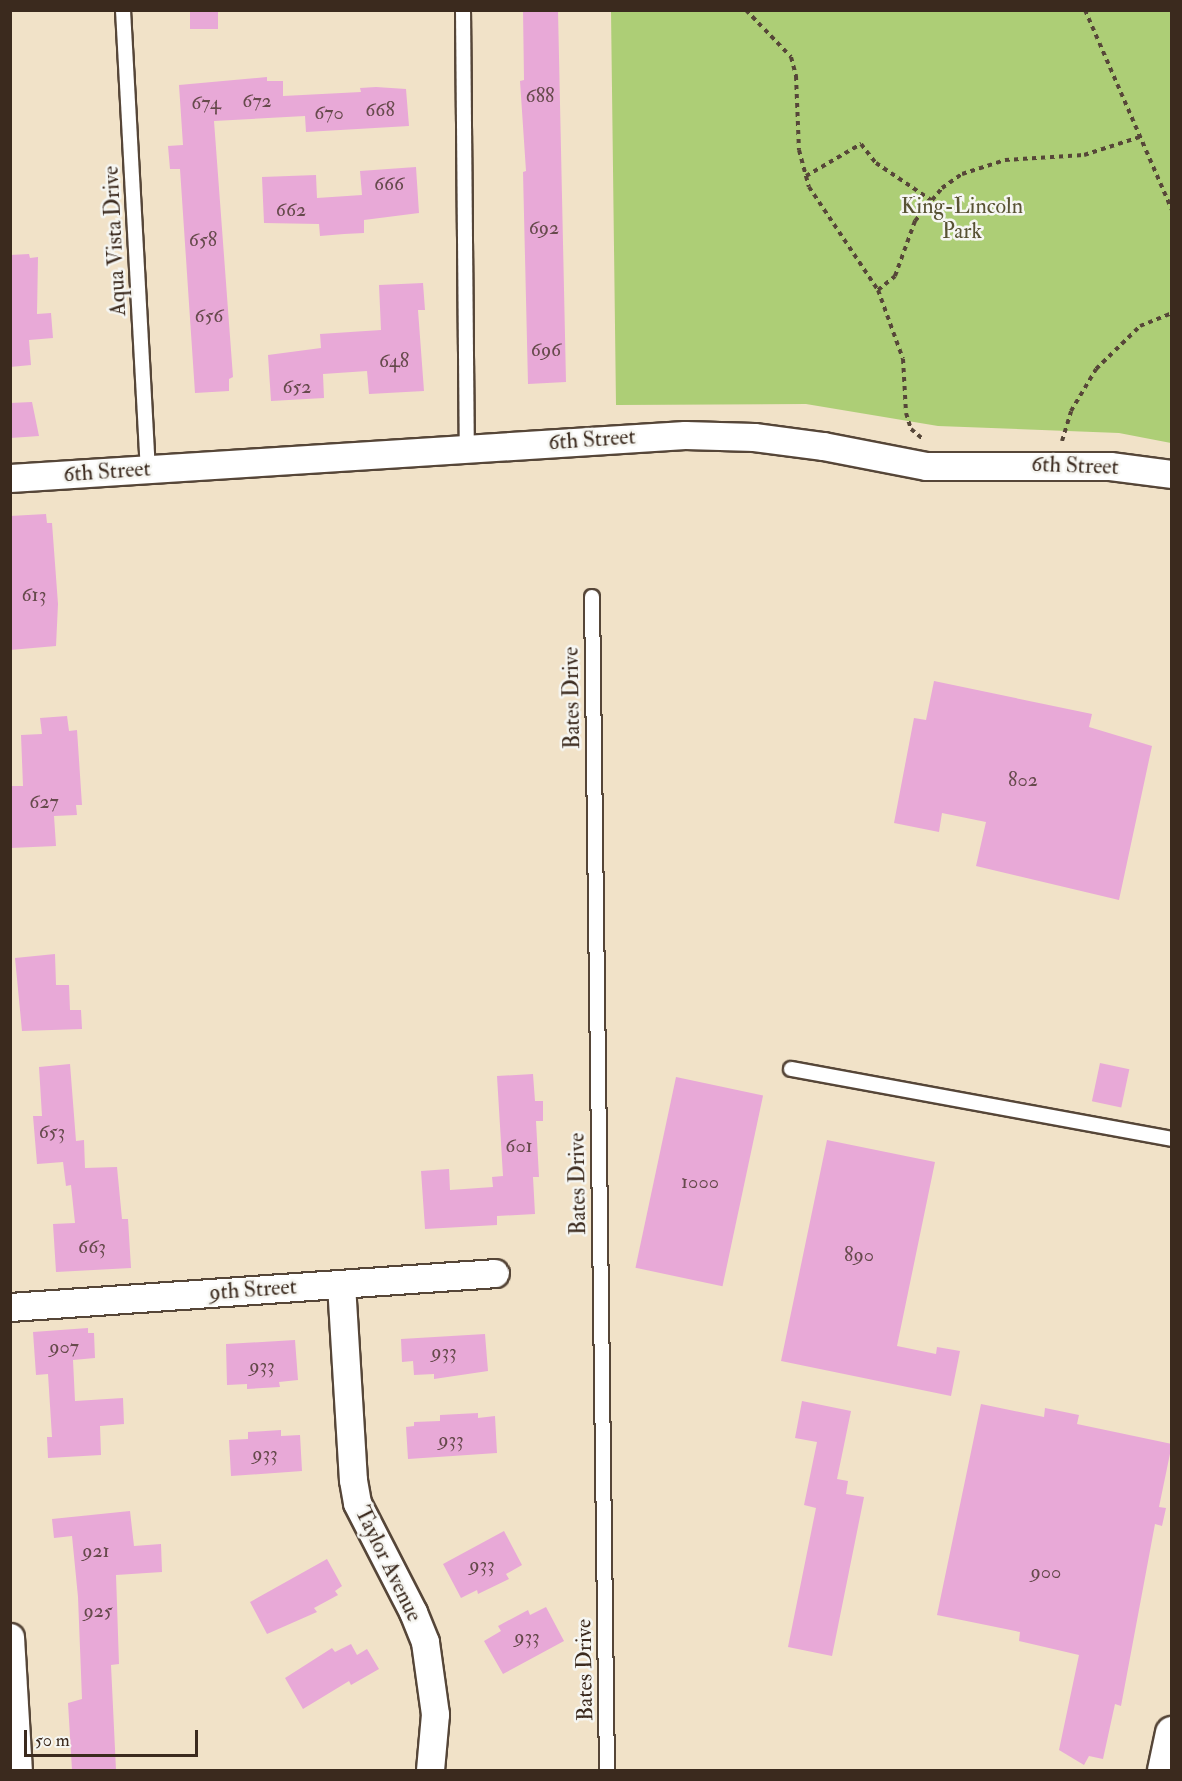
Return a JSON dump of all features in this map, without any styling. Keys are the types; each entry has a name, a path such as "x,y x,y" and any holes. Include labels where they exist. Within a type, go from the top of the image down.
{"street":[{"name":"6th Street","path":"10,478 662,436 742,437 823,446 926,466 969,469 1098,465 1172,474"},
{"name":"9th Street","path":"10,1307 495,1273"},
{"name":"Taylor Avenue","path":"341,1284 353,1480 357,1503 413,1612 424,1642 435,1714 430,1770"},
{"path":"10,1637 18,1770"},
{"path":"1164,1770 1172,1733"}],"lane":[{"name":"Aqua Vista Drive","path":"123,10 148,469"},
{"path":"463,10 467,448"},
{"name":"Bates Drive","path":"592,597 607,1770"},
{"path":"791,1069 1172,1139"}],"path":[{"path":"746,10 791,57 796,76 799,150 806,176 828,221 878,290 901,351 906,413 911,429 926,442"},
{"path":"1085,10 1172,210"},
{"path":"878,290 895,276 907,237 931,200 952,181 980,166 1005,160 1084,155 1140,137"},
{"path":"806,176 861,144 876,163 931,200"},
{"path":"1051,442 1062,441 1082,390 1117,346 1140,326 1172,313"}],"green space":[{"name":"King-Lincoln Park","path":"611,11 1171,11 1171,443 1119,433 938,426 806,404 616,405"}],"building":[{"path":"190,10 218,10 218,29 190,29"},
{"path":"523,10 558,10 566,382 528,384 523,172 526,171 520,81 524,80"},
{"path":"267,77 267,81 283,81 283,96 361,92 360,88 376,87 406,89 409,126 306,132 305,116 214,121 233,377 229,379 229,391 195,393 180,169 170,169 168,146 183,145 179,85"},
{"path":"416,167 419,213 364,220 364,233 320,236 319,224 264,223 262,177 316,175 317,198 362,195 360,171"},
{"path":"29,254 30,258 38,257 37,314 51,313 53,338 29,340 31,365 10,367 10,255"},
{"path":"423,283 425,310 418,310 424,391 369,394 367,371 323,374 324,398 271,401 268,355 321,348 320,334 381,330 379,285"},
{"path":"32,402 39,436 10,438 10,403"},
{"path":"46,514 47,523 52,523 58,604 56,646 10,650 10,516"},
{"path":"934,681 1092,714 1089,727 1152,746 1119,900 976,866 986,822 942,813 939,832 894,823 914,718 926,720"},
{"path":"67,716 69,731 77,730 82,805 76,805 77,815 54,816 56,846 10,848 11,786 23,786 21,735 42,734 40,718"},
{"path":"55,954 56,985 69,985 70,1010 81,1010 82,1029 22,1031 15,958"},
{"path":"1100,1063 1129,1069 1121,1107 1092,1101"},
{"path":"70,1064 76,1141 84,1140 85,1168 117,1167 122,1219 128,1219 131,1268 56,1272 53,1224 75,1223 71,1185 66,1186 63,1162 37,1164 33,1116 42,1116 39,1067"},
{"path":"533,1074 535,1101 543,1101 543,1121 536,1121 539,1177 533,1177 535,1214 497,1216 497,1225 425,1229 421,1171 449,1169 450,1190 493,1187 492,1177 503,1176 497,1076"},
{"path":"676,1077 763,1096 723,1286 635,1268"},
{"path":"827,1140 935,1162 897,1346 936,1354 937,1347 960,1351 951,1396 781,1361"},
{"path":"88,1328 88,1333 94,1333 95,1358 73,1360 75,1401 123,1398 124,1424 100,1426 101,1455 48,1458 47,1437 52,1437 48,1374 36,1375 33,1332"},
{"path":"485,1334 488,1371 434,1379 434,1374 414,1375 413,1361 402,1362 401,1339"},
{"path":"295,1340 298,1380 279,1382 280,1387 247,1389 247,1384 227,1385 226,1344"},
{"path":"802,1401 851,1411 837,1479 848,1481 846,1494 864,1497 832,1656 788,1647 816,1508 804,1505 817,1442 795,1438"},
{"path":"981,1404 1044,1417 1045,1408 1079,1415 1077,1424 1172,1444 1159,1507 1166,1508 1162,1526 1155,1524 1121,1706 1115,1704 1103,1759 1089,1756 1084,1765 1059,1750 1079,1655 1019,1641 1020,1632 937,1615"},
{"path":"478,1413 478,1418 495,1416 497,1453 408,1459 406,1427 414,1426 414,1422 440,1421 440,1415"},
{"path":"281,1430 281,1436 300,1435 302,1471 231,1476 229,1440 248,1439 248,1432"},
{"path":"130,1511 134,1546 161,1544 162,1572 116,1575 119,1664 111,1665 116,1770 72,1770 68,1703 82,1699 78,1597 72,1536 54,1538 52,1519"},
{"path":"504,1531 522,1565 506,1574 509,1579 478,1594 477,1590 461,1598 443,1564"},
{"path":"327,1559 342,1586 335,1591 338,1595 314,1608 317,1612 267,1634 250,1602"},
{"path":"546,1607 564,1641 503,1674 484,1641 501,1631 498,1626 528,1610 530,1615"},
{"path":"351,1644 357,1655 367,1649 379,1669 351,1685 349,1681 303,1709 285,1678 332,1648 335,1652"}]}
